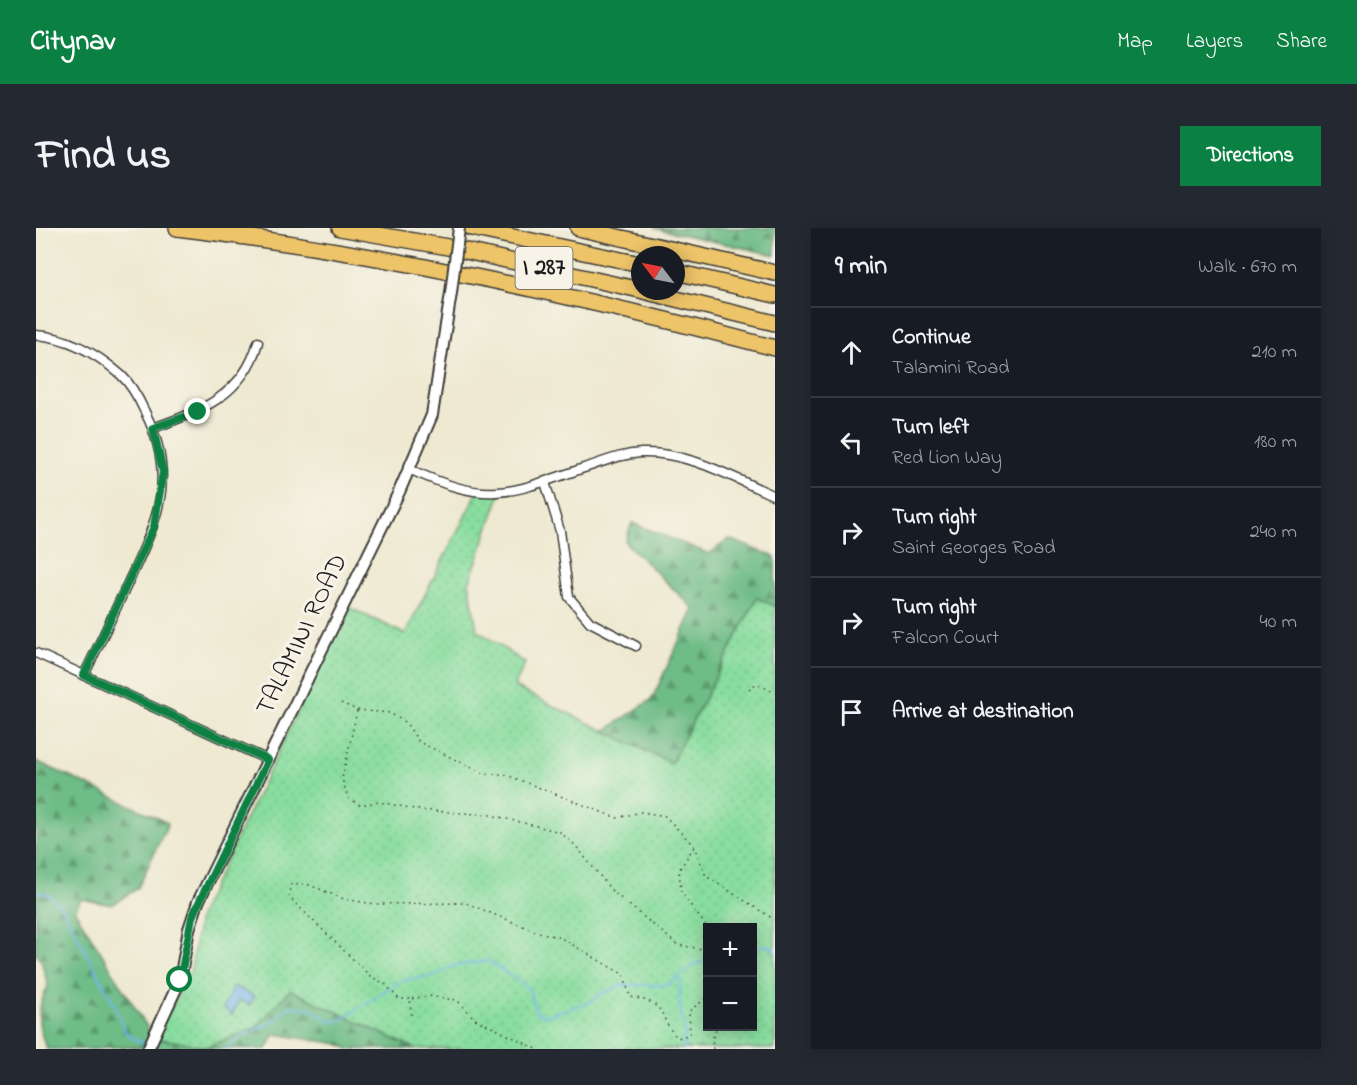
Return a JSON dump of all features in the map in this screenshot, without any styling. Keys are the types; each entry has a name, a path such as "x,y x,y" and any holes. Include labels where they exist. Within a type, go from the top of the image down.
{"highway":[{"name":"I 287","path":"177,228 283,242 435,268 562,295 775,348"},
{"name":"I 287","path":"340,228 448,247 631,289"},
{"name":"I 287","path":"471,228 631,262"},
{"name":"I 287","path":"578,228 775,273"},
{"path":"685,274 775,295"},
{"name":"I 287","path":"681,300 775,322"}],"street":[{"name":"TALAMINI ROAD","path":"148,1049 180,980 191,923 198,902 409,469 432,415 459,228"},
{"path":"36,335 68,341 108,364 135,392 153,428 163,472 154,527 84,675"},
{"path":"153,428 198,412 229,390 247,372 258,342"},
{"path":"409,469 455,489 497,494 545,482 617,457 651,453 703,464 775,496"},
{"path":"545,482 560,531 569,597 590,622 636,646"},
{"path":"36,652 268,760"}],"path":[{"path":"748,689 756,684 775,692"},
{"path":"341,703 357,710 390,713 406,723 419,742 484,774 504,774 617,818 641,813 665,816 694,846 706,876 775,920"},
{"path":"357,710 342,779 348,798 360,805 379,802 419,810 491,815 560,832 575,845 612,891 678,945 703,950"},
{"path":"694,846 679,870 681,892 704,923"},
{"path":"537,1049 475,1019 457,1000 428,996 399,999 386,984 370,976 295,903 287,892 290,885 307,884 344,899 375,904 398,906 466,903 535,931 561,938 627,978 630,997 648,1000 658,1006 678,1038 690,1034 689,1011 703,1001"},
{"path":"410,999 411,1015"},
{"path":"713,1049 712,1039 716,1031"}],"green space":[{"path":"654,228 775,228 775,255"},
{"path":"478,491 501,492 469,583 477,630 525,663 514,687 671,763 757,598 775,606 775,1049 415,1049 291,991 257,1027 207,1047 154,1038 191,970 199,916 348,607 405,634"},
{"path":"632,523 709,554 729,539 775,557 775,606 757,598 671,763 605,731 652,699 694,609 625,542"},
{"path":"36,761 168,823 138,888 112,905 81,899 75,911 154,1038 207,1047 257,1027 290,990 415,1049 349,1049 339,1044 275,1034 267,1049 103,1047 101,1049 47,1049 39,1018 41,1003 48,986 41,960 36,953"}],"water":[{"path":"234,986 254,996 250,1005 239,1000 232,1015 223,1008"}],"waterway":[{"path":"36,891 51,896 63,909 115,1006 124,1030 131,1037 144,1043"},
{"path":"757,947 766,945 775,949"},
{"path":"226,1049 242,1036 271,1023 290,1006 312,1009 330,1022 341,1020 400,981 437,975 453,966 488,961 529,988 536,1012 545,1016 590,1002 607,990 612,991 620,985 668,985 697,963 703,962"},
{"path":"680,978 679,1003 685,1031 684,1049"}],"route":[{"path":"180,980 192,917 226,842 268,760 84,675 154,527 160,505 163,472 153,428 198,412"}]}
